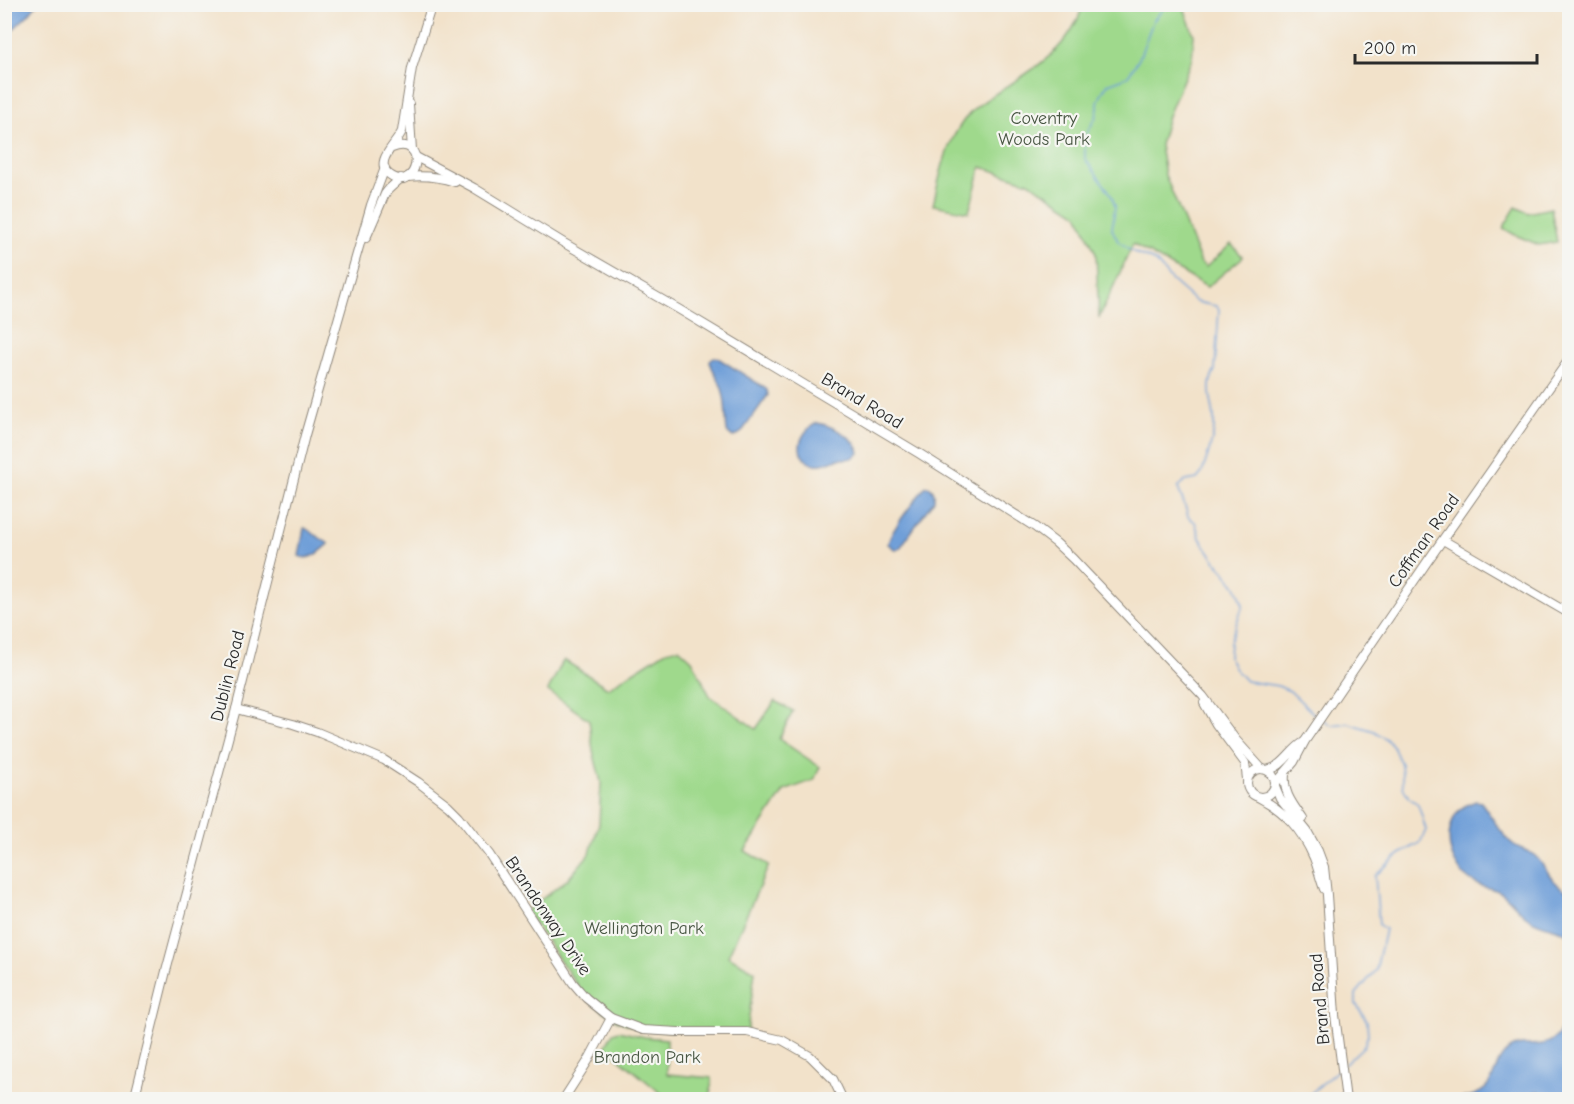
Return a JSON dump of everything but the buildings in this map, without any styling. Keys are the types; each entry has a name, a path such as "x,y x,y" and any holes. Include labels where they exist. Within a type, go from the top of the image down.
{"main road":[{"path":"408,86 414,154 417,162 414,171 404,178 391,176 385,168 384,159 402,131 408,86 412,68 432,4"},
{"path":"392,147 402,146 414,154"},
{"name":"Brand Road","path":"414,154 829,399 1035,527 1073,559 1196,689 1235,739 1265,769"},
{"name":"Dublin Road","path":"134,1100 305,435 371,205 385,168"},
{"name":"Brand Road","path":"404,178 438,177 474,188"},
{"name":"Dublin Road","path":"355,261 385,194 404,178"},
{"name":"Coffman Road","path":"1275,785 1569,358"},
{"path":"1443,540 1569,614"},
{"name":"Brand Road","path":"1196,689 1216,724 1245,763 1247,779"},
{"name":"Brandonway Drive","path":"236,709 309,730 384,760 418,782 448,806 459,816 489,854 573,983 585,998 611,1017 643,1029 678,1032 736,1031 782,1040 810,1056 833,1079 843,1100"},
{"name":"Coffman Road","path":"1265,769 1274,769 1284,762 1296,746 1305,741"},
{"path":"1265,769 1273,776 1275,785 1270,794 1258,797 1250,792 1247,779 1251,772 1265,769"},
{"name":"Brand Road","path":"1285,773 1286,793 1307,824 1307,831"},
{"name":"Brand Road","path":"1275,785 1280,798 1307,831 1324,867 1335,1015 1346,1100"},
{"name":"Brand Road","path":"1258,797 1278,808 1295,825 1313,856 1327,896"},
{"path":"563,1100 588,1062 611,1017"}],"green space":[{"name":"Coventry Woods Park","path":"1083,5 1183,5 1194,35 1192,58 1168,116 1160,145 1165,175 1201,263 1206,267 1231,244 1243,257 1207,287 1133,244 1099,318 1096,254 1078,214 1029,182 981,167 969,212 933,205 948,150 964,120 982,103 1041,64 1052,54 1070,32"},
{"path":"1516,207 1528,213 1551,208 1557,242 1539,245 1503,228"},
{"name":"Wellington Park","path":"679,648 692,660 710,696 756,729 775,701 793,711 779,739 820,767 814,780 784,791 745,851 769,865 728,956 755,971 747,1032 643,1030 616,1020 586,998 526,911 568,879 590,853 599,823 601,782 593,751 589,720 548,691 562,663 564,660 608,688 666,651"},
{"name":"Brandon Park","path":"618,1031 667,1039 667,1074 712,1078 710,1099 668,1099 605,1047 613,1033"}],"water":[{"path":"5,4 36,5 5,37"},
{"path":"714,357 767,390 768,395 741,433 733,437 727,432 723,393 710,363"},
{"path":"818,423 837,430 849,438 858,448 859,453 852,458 821,464 807,461 802,456 800,443 806,431"},
{"path":"928,486 934,491 934,500 900,548 896,550 888,544 893,531"},
{"path":"304,528 329,544 307,558 299,556"},
{"path":"1476,801 1481,802 1500,830 1515,846 1534,855 1553,880 1569,892 1569,935 1532,920 1504,895 1470,880 1459,869 1450,847 1450,830 1458,811"},
{"path":"1569,1004 1569,1099 1542,1099 1542,1094 1538,1091 1533,1096 1526,1094 1524,1098 1520,1096 1511,1099 1459,1099 1483,1091 1489,1085 1498,1063 1510,1049 1521,1045 1547,1043 1558,1035"}],"waterway":[{"path":"1164,4 1164,8 1153,21 1139,59 1127,77 1108,84 1103,91 1098,102 1096,117 1085,137 1085,159 1111,194 1115,206 1112,229 1118,241 1134,252 1156,262 1172,281 1196,302 1216,306 1219,310 1215,370 1210,384 1214,419 1213,437 1202,473 1197,479 1188,480 1178,488 1188,517 1195,522 1200,538 1236,586 1243,605 1230,642 1229,657 1234,668 1246,681 1278,686 1290,691 1318,717"},
{"path":"1322,719 1331,725 1348,723 1374,731 1386,739 1393,747 1401,764 1403,787 1409,798 1418,804 1426,830 1420,843 1390,862 1375,876 1379,925 1385,929 1376,970 1356,994 1356,1004 1367,1021 1368,1035 1364,1046 1345,1064"},
{"path":"1303,1100 1339,1069"}]}
